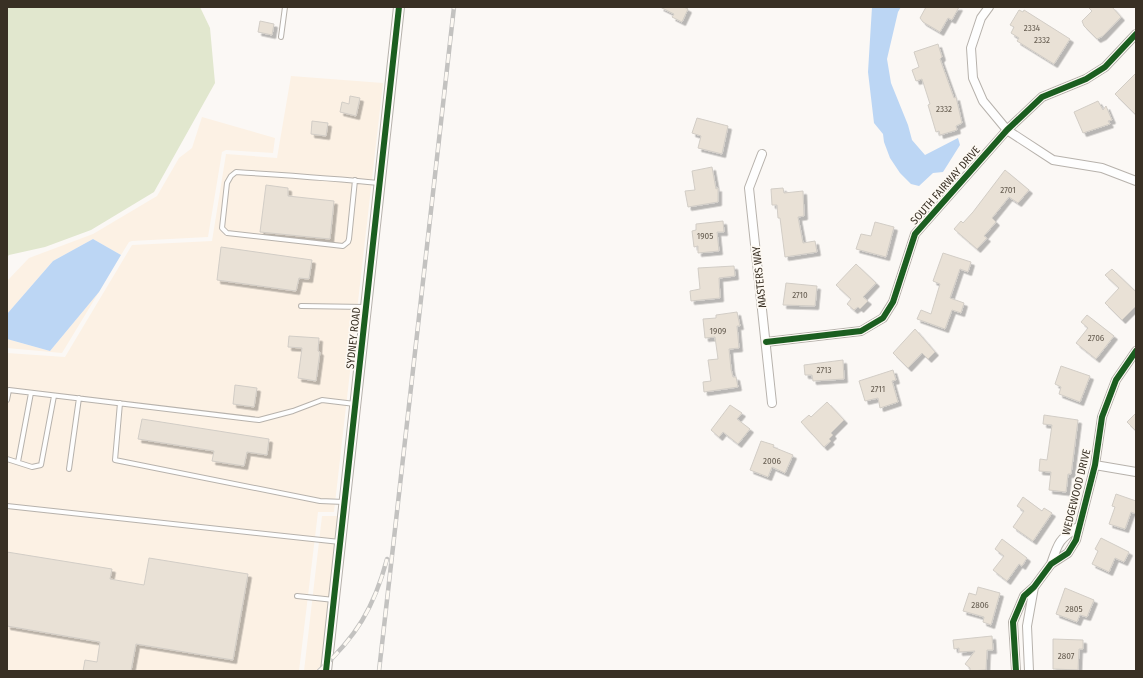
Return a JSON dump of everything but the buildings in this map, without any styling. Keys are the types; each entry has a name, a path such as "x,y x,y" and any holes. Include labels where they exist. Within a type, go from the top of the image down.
{"street":[{"name":"SYDNEY ROAD","path":"326,671 399,7"},
{"path":"990,7 981,18 971,48 973,78 983,101 1007,130 1053,160 1102,168 1136,181"},
{"name":"SOUTH FAIRWAY DRIVE","path":"766,342 861,331 883,318 893,302 915,234 1007,130 1042,97 1086,79 1105,67 1136,34"},
{"name":"MASTERS WAY","path":"762,154 749,188 772,403"},
{"name":"WEDGEWOOD DRIVE","path":"1051,564 1068,553 1076,540 1078,527 1095,465 1102,417 1116,380 1136,351"},
{"path":"1095,465 1136,472"},
{"name":"WEDGEWOOD DRIVE","path":"1016,671 1013,622 1024,596 1034,587 1051,564 1058,543 1067,534 1078,527"},
{"name":"WEDGEWOOD DRIVE","path":"1029,671 1027,626 1034,587"}],"lane":[{"path":"280,37 285,7"},
{"path":"355,180 349,239 348,242 342,246 227,233 222,228 227,183 231,176 236,172 355,180 380,182"},
{"path":"301,306 366,307"},
{"path":"7,400 9,390 259,420 293,411 322,400 356,404"},
{"path":"18,462 31,393"},
{"path":"7,459 32,467 41,465 54,396"},
{"path":"69,469 79,398"},
{"path":"120,403 115,460 320,500 345,502"},
{"path":"7,506 340,542"},
{"path":"297,596 334,600"}],"shaded area":[{"path":"291,76 383,83 334,512 318,512 299,671 7,671 7,353 65,357 132,245 212,241 226,154 277,158"},
{"path":"202,117 275,138 273,153 226,150 222,152 208,237 132,241 129,242 121,255 93,239 53,261 7,314 7,281 29,258 93,234 157,196 179,158 192,148"},
{"path":"99,292 62,353 7,348 7,339 50,351"},
{"path":"322,516 338,516 321,671 304,671"}],"green space":[{"path":"7,7 200,7 210,28 215,83 154,192 91,230 45,247 9,255 7,257"}],"water":[{"path":"872,7 901,7 898,12 887,59 891,83 908,125 912,140 925,155 958,138 960,145 943,172 933,173 919,186 911,184 900,173 890,158 884,142 883,134 874,123 868,72"},
{"path":"93,239 121,255 99,292 50,351 7,339 7,314 53,261"}],"railway":[{"path":"379,671 454,7"},
{"path":"319,671 343,646 362,621 370,607 387,559"}],"cycle path":[{"path":"326,671 399,7"},
{"path":"766,342 861,331 883,318 893,302 915,234 1007,130 1042,97 1086,79 1105,67 1136,34"},
{"path":"1016,671 1013,622 1024,596 1034,587 1051,564 1068,553 1076,540 1095,465 1102,417 1116,380 1136,351"}]}
